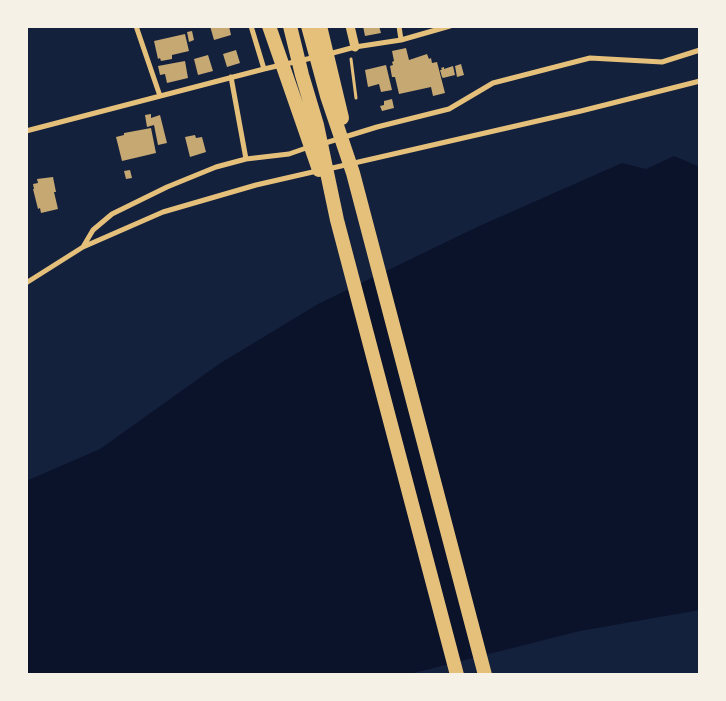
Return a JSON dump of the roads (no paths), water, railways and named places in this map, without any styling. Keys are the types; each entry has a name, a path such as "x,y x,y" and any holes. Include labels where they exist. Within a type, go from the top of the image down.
{"highway":[{"path":"269,26 337,220"},
{"path":"290,26 317,126 337,220 457,675"},
{"path":"308,26 327,96 353,174"},
{"path":"320,26 337,93 353,174 485,675"}],"street":[{"path":"136,26 160,96"},
{"path":"251,26 264,69"},
{"path":"350,26 352,48"},
{"path":"399,26 401,40"},
{"path":"26,132 231,77 352,48 401,40 450,26"},
{"path":"83,247 94,230 112,214 167,187 216,167 246,159 289,154 377,127 449,109 493,83 590,58 662,62 700,50"},
{"path":"231,77 246,159"},
{"path":"26,283 83,247 163,212 256,185 581,111 700,81"}],"water":[{"path":"674,156 700,167 700,610 580,631 406,675 26,675 26,481 100,449 219,364 318,304 477,227 622,163 646,169"}]}
